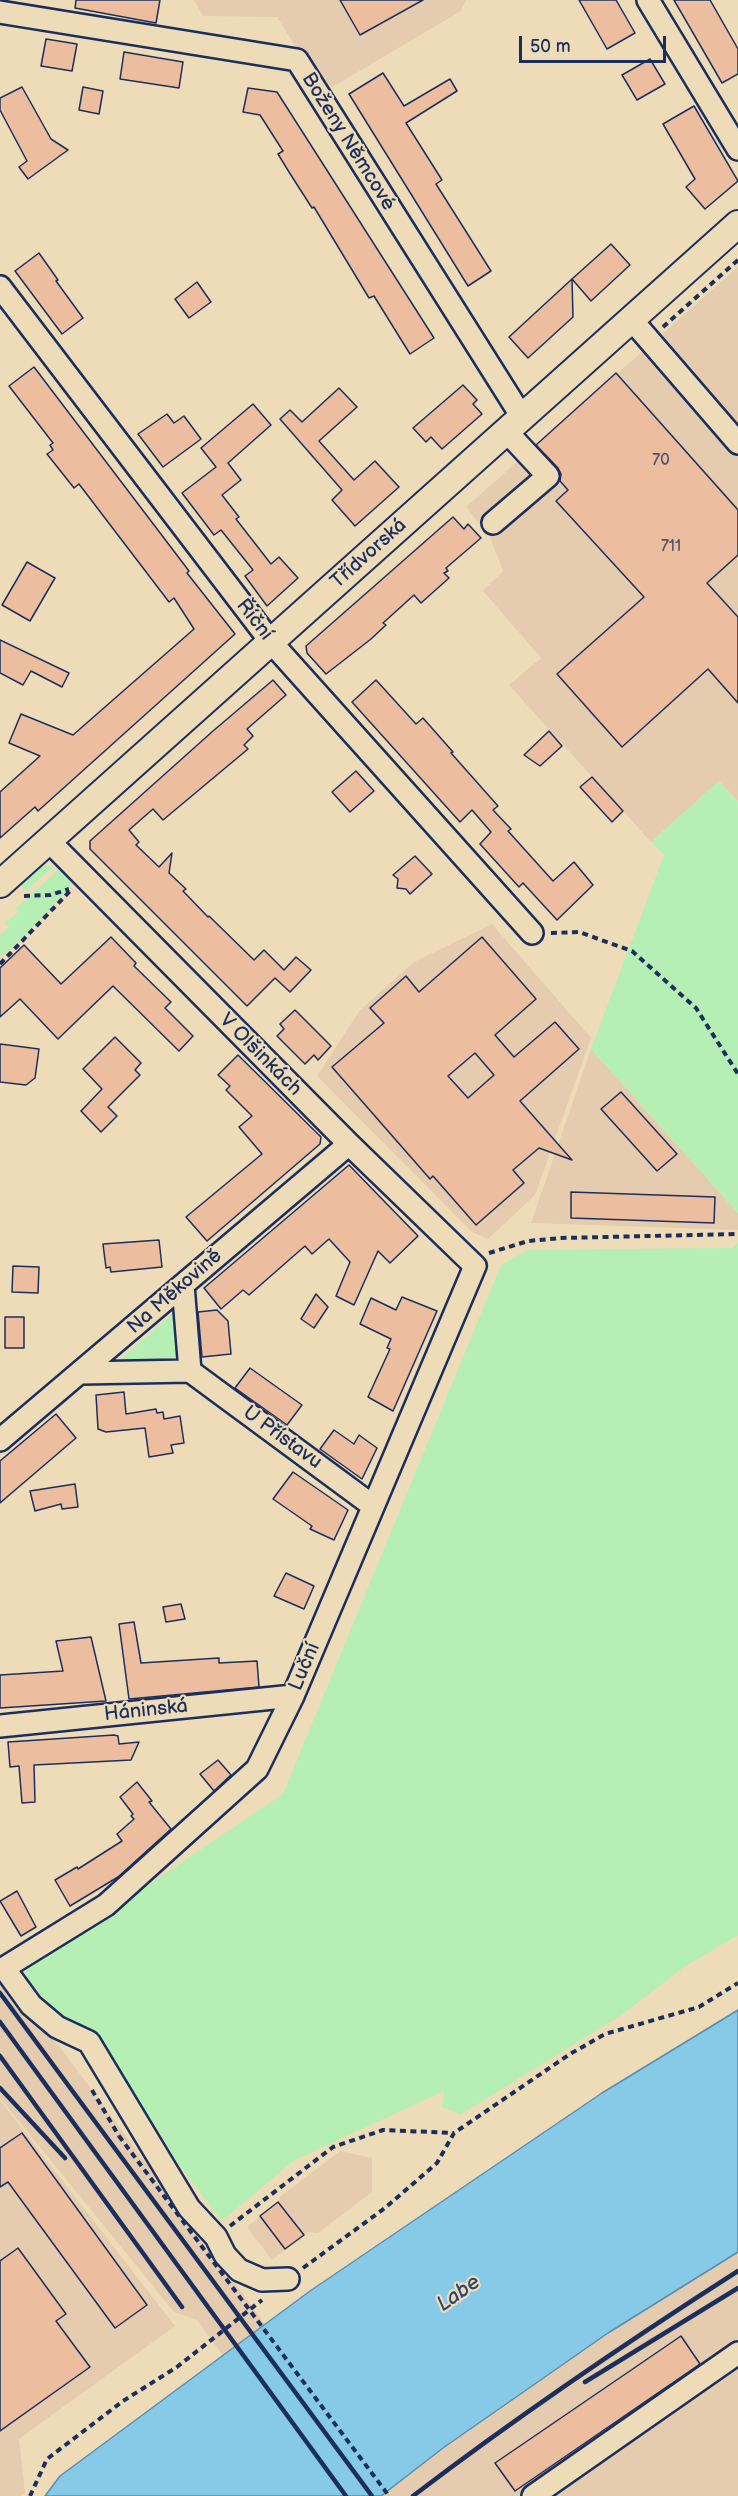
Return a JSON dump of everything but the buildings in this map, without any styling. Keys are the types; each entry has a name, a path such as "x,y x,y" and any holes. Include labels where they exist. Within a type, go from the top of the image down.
{"main road":[{"name":"Třídvorská","path":"0,884 738,224"}],"street":[{"path":"648,0 738,149"},
{"name":"Boženy Němcové","path":"0,12 297,60 514,424 548,476 493,523"},
{"name":"Říční","path":"0,286 271,642 532,933"},
{"path":"631,319 738,443"},
{"name":"V Olšinkách","path":"49,841 349,1143 475,1266"},
{"name":"Na Měkovině","path":"0,1440 349,1143"},
{"name":"Luční","path":"216,2237 189,2208 89,2042 57,2027 31,2005 4,1968 106,1905 257,1769 293,1696 475,1266"},
{"path":"81,1373 190,1371 183,1285"},
{"name":"U Přístavu","path":"190,1371 373,1506"},
{"name":"Háninská","path":"0,1726 293,1696"},
{"path":"216,2237 225,2255 240,2270 262,2280 288,2280"},
{"path":"533,2496 738,2353"}],"path":[{"path":"649,340 738,260"},
{"path":"0,964 73,888 50,895 24,896"},
{"path":"532,933 579,932 632,951 696,1008 738,1074"},
{"path":"475,1266 493,1251 528,1241 738,1234"},
{"path":"30,2496 47,2459 123,2401 177,2367 385,2208 437,2163 454,2133 570,2054 604,2034 699,2007 738,1983"},
{"path":"216,2237 333,2147 383,2130 454,2133"},
{"path":"119,2136 389,2496"}],"shaded area":[{"path":"194,0 466,0 461,11 324,92 277,17 203,16"},
{"path":"738,267 738,801 719,781 651,842 509,685 541,658 483,591 503,571 490,537 466,507"},
{"path":"492,924 591,1038 535,1195 488,1239 472,1232 317,1076 360,1010 414,962"},
{"path":"591,1049 738,1213 738,1230 531,1223"},
{"path":"0,1966 388,2490 443,2448 608,2333 738,2252 738,2496 326,2496 197,2320 174,2312 0,2098"},
{"path":"0,2100 175,2326 19,2439 25,2493 21,2496 0,2496"},
{"path":"340,2151 372,2158 372,2192 318,2233 308,2232 272,2260 247,2227 278,2202 281,2196"}],"green space":[{"path":"719,781 738,802 738,1213 591,1049 664,855 651,842"},
{"path":"39,865 54,866 26,891 18,883"},
{"path":"59,869 70,880 71,885 47,913 6,953 0,956 0,935 9,927 5,923 18,912 16,909"},
{"path":"738,1243 738,1935 684,1967 623,2014 460,2115 442,2107 444,2091 293,2161 222,2221 174,2158 157,2128 95,2038 61,2015 26,1980 26,1967 283,1794 501,1265 527,1250 732,1248"},
{"path":"179,1308 182,1357 117,1362"}],"water":[{"name":"Labe","path":"738,2010 738,2252 608,2333 443,2448 381,2496 45,2496 60,2476 310,2291 602,2093"}],"railway":[{"path":"0,1993 372,2496"},
{"path":"0,2022 346,2496"},
{"path":"0,2056 182,2307"},
{"path":"0,2088 65,2158"},
{"path":"413,2496 573,2380 738,2271"},
{"path":"585,2382 738,2288"}]}
